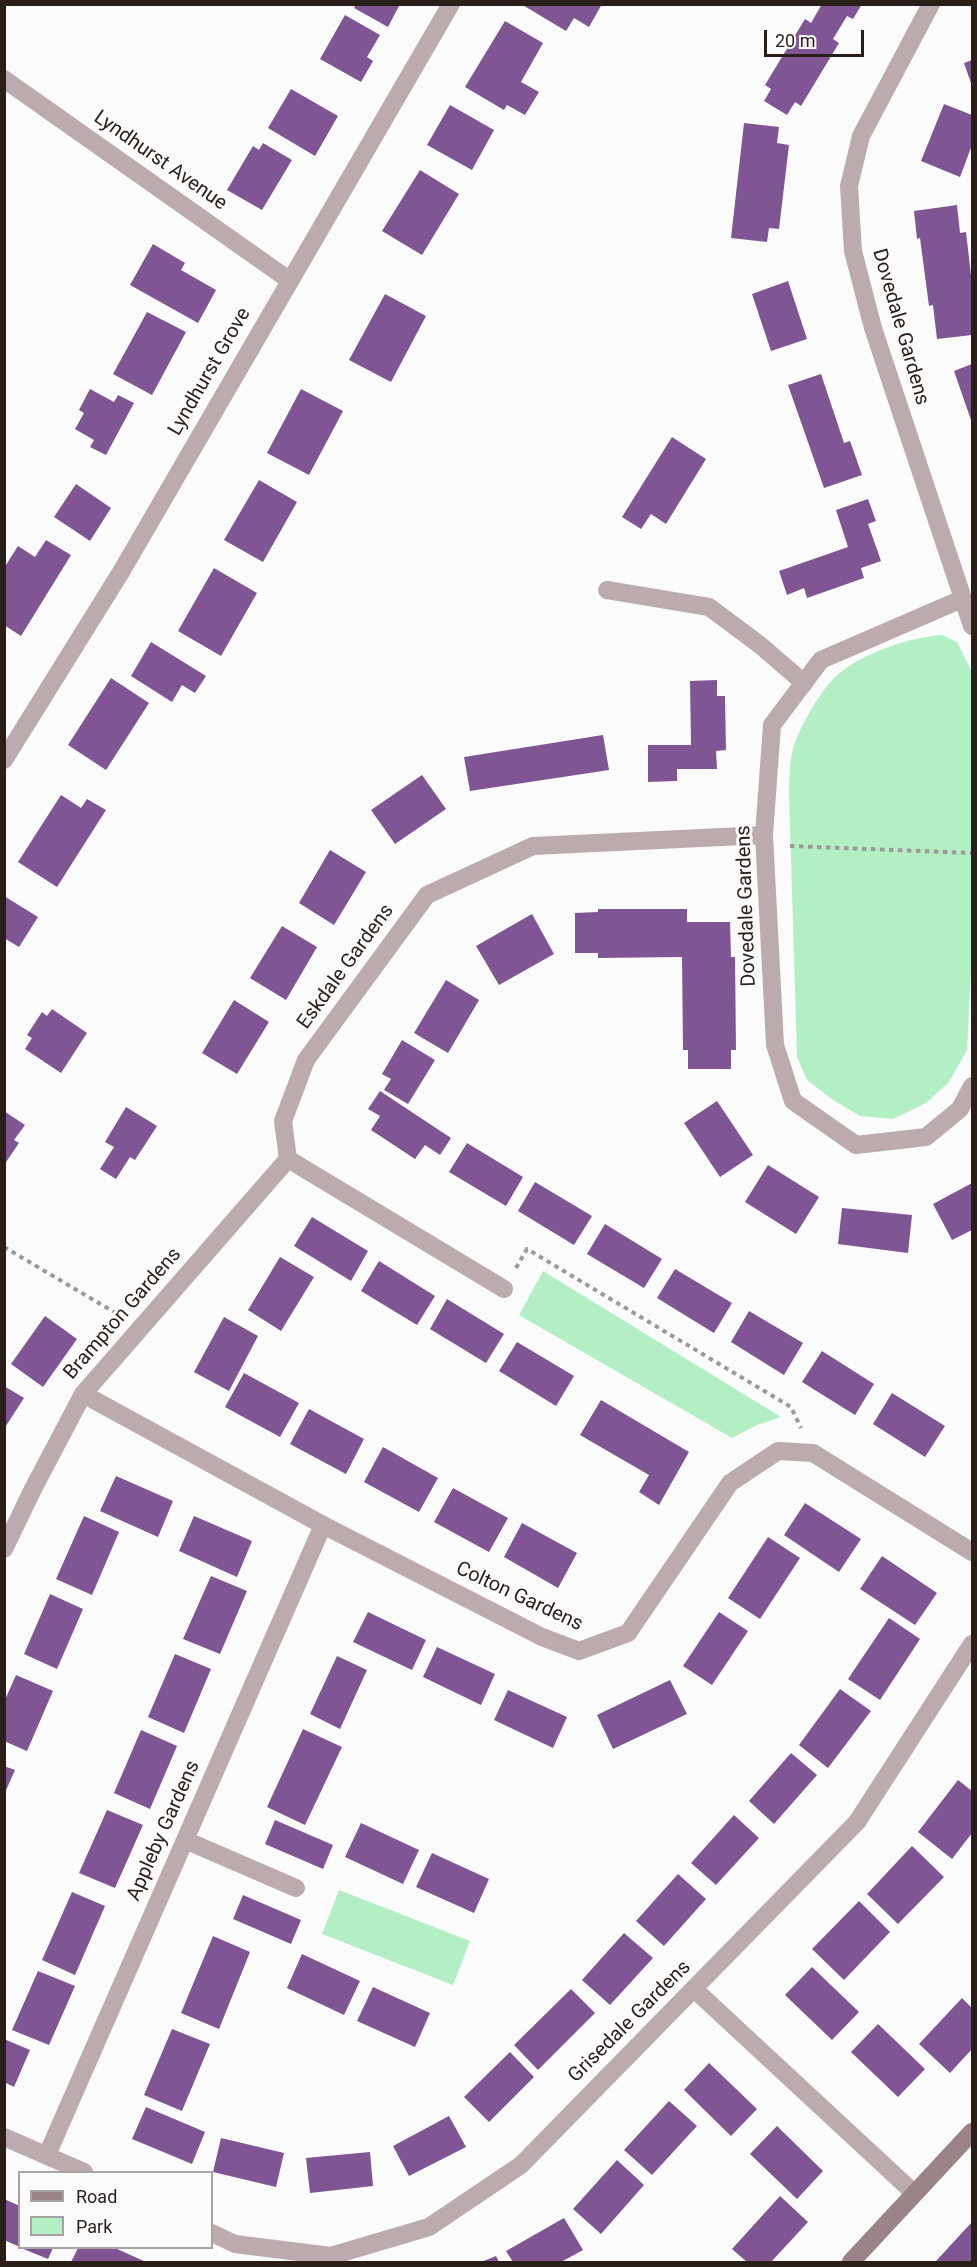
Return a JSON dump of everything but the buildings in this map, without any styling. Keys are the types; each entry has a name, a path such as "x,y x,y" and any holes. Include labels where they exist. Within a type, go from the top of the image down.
{"street":[{"name":"Lyndhurst Grove","path":"4,760 121,572 451,4"},
{"name":"Dovedale Gardens","path":"931,4 861,136 849,186 853,251 873,328 972,626"},
{"name":"Lyndhurst Avenue","path":"4,79 289,280"},
{"path":"607,590 709,607 760,645 804,683"},
{"name":"Dovedale Gardens","path":"962,599 821,660 772,725 765,840 775,1045 792,1101 856,1145 926,1137 960,1109 972,1086"},
{"name":"Eskdale Gardens","path":"288,1159 283,1121 306,1060 427,895 533,846 765,840"},
{"path":"288,1159 504,1289"},
{"name":"Brampton Gardens","path":"4,1549 83,1394 288,1159"},
{"name":"Colton Gardens","path":"83,1394 323,1525 542,1637 579,1651 628,1633 730,1483 778,1451 813,1453 972,1552"},
{"name":"Appleby Gardens","path":"47,2155 323,1525"},
{"name":"Grisedale Gardens","path":"213,2233 235,2244 331,2256 429,2227 521,2165 857,1822 972,1644"},
{"path":"185,1840 296,1888"},
{"path":"694,1989 914,2193"},
{"path":"851,2262 972,2132"},
{"path":"4,2137 82,2171"}],"path":[{"path":"765,840 972,853"},
{"path":"4,1247 140,1328"},
{"path":"504,1289 527,1249 791,1407 813,1453"}],"green space":[{"path":"942,635 957,642 972,672 972,949 967,1050 949,1082 926,1103 893,1119 860,1116 833,1100 807,1080 797,1057 789,791 791,759 805,721 816,701 835,677 858,661 885,648 915,639"},
{"path":"543,1271 781,1417 757,1425 732,1438 519,1315"},
{"path":"339,1890 470,1941 453,1985 322,1934"}]}
